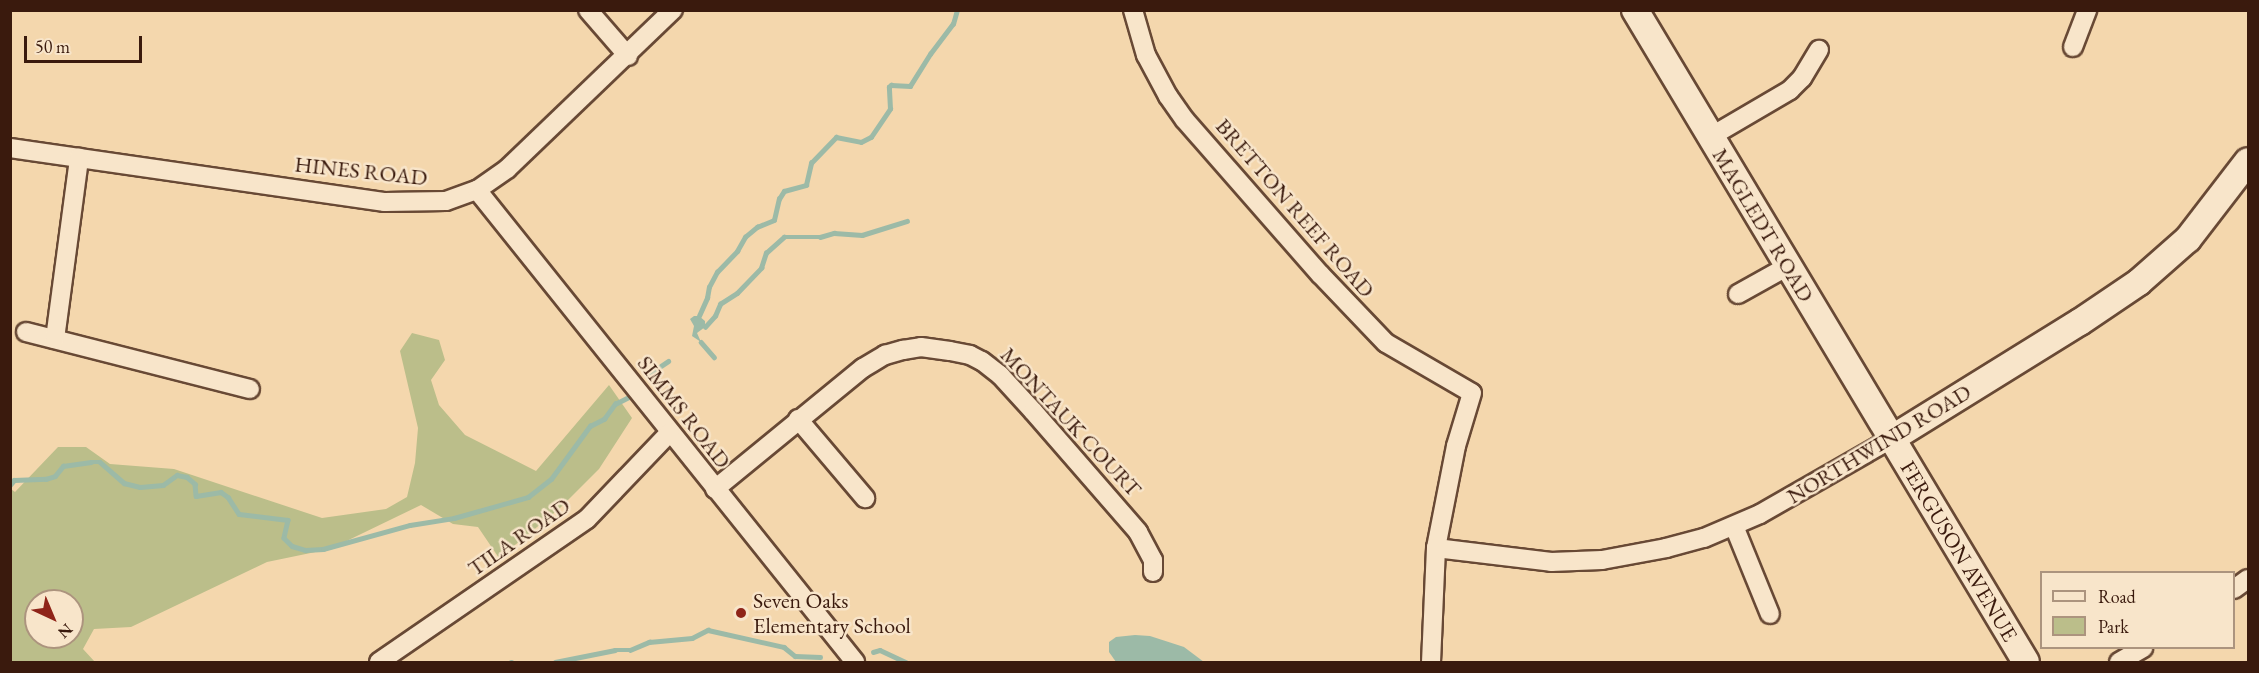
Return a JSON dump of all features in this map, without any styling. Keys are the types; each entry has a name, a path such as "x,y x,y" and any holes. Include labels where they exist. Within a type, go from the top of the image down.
{"street":[{"path":"588,10 628,56"},
{"name":"HINES ROAD","path":"10,148 385,202 433,203 455,199 477,190 525,154 673,10"},
{"name":"BRETTON REEF ROAD","path":"1132,10 1146,56 1168,96 1185,120 1320,274 1386,343 1472,393 1456,446 1436,548"},
{"name":"MAGLEDT ROAD","path":"1635,10 1891,439"},
{"path":"2073,47 2087,10"},
{"path":"1710,137 1790,90 1802,78 1819,50"},
{"path":"55,339 79,158"},
{"name":"NORTHWIND ROAD","path":"1436,548 1527,561 1602,560 1666,548 1734,526 1821,481 1891,439 2080,322 2147,276 2188,239 2248,161"},
{"name":"SIMMS ROAD","path":"477,190 855,663"},
{"path":"1738,294 1788,266"},
{"path":"26,332 250,389"},
{"name":"MONTAUK COURT","path":"715,489 798,419 863,368 885,355 921,347 970,355 1000,375 1110,498 1149,549 1154,560 1154,572"},
{"path":"798,419 865,498"},
{"name":"TILA ROAD","path":"379,663 587,519 670,432"},
{"name":"FERGUSON AVENUE","path":"1891,439 2026,663"},
{"path":"1734,526 1770,614"},
{"path":"1431,663 1436,548"},
{"path":"2235,588 2248,579"},
{"path":"2119,663 2141,649"}],"green space":[{"path":"412,333 439,340 445,360 431,380 439,405 465,435 536,471 609,385 632,418 599,469 559,509 499,558 478,527 453,524 421,505 330,549 267,562 131,627 94,629 84,647 84,589 24,589 24,649 83,649 95,662 11,662 11,489 15,492 58,447 86,447 110,464 174,469 322,518 386,509 407,497 415,463 418,428 400,351"}],"shaded area":[{"path":"699,316 705,321 705,327 697,333 701,342 692,336 694,326 690,319"},
{"path":"1150,636 1184,647 1204,662 1116,662 1109,652 1109,642 1116,637"}],"waterway":[{"path":"699,316 717,272 737,251 745,237 757,227 774,220 779,199 784,191 806,185 811,163 836,137 861,142 871,137 890,109 889,87 891,85 910,86 930,54 953,24 957,10"},
{"path":"705,327 715,316 720,304 737,293 761,268 766,253 784,237 820,237 834,233 862,235 907,221"},
{"path":"701,342 714,357"},
{"path":"649,374 668,361"},
{"path":"10,485 14,480 46,479 55,476 63,466 91,462 100,462 124,483 140,487 163,485 177,475 187,477 195,484 196,496 221,492 228,497 239,514 288,520 284,538 292,546 305,550 323,549 410,525 454,518 528,497 551,479 590,426 604,419 615,404 633,395"},
{"path":"555,662 615,650 630,650 649,642 692,638 708,630 784,647 795,656 820,657"},
{"path":"873,652 880,650 906,662"}],"place":[{"name":"Seven Oaks Elementary School","path":"741,613"}]}
